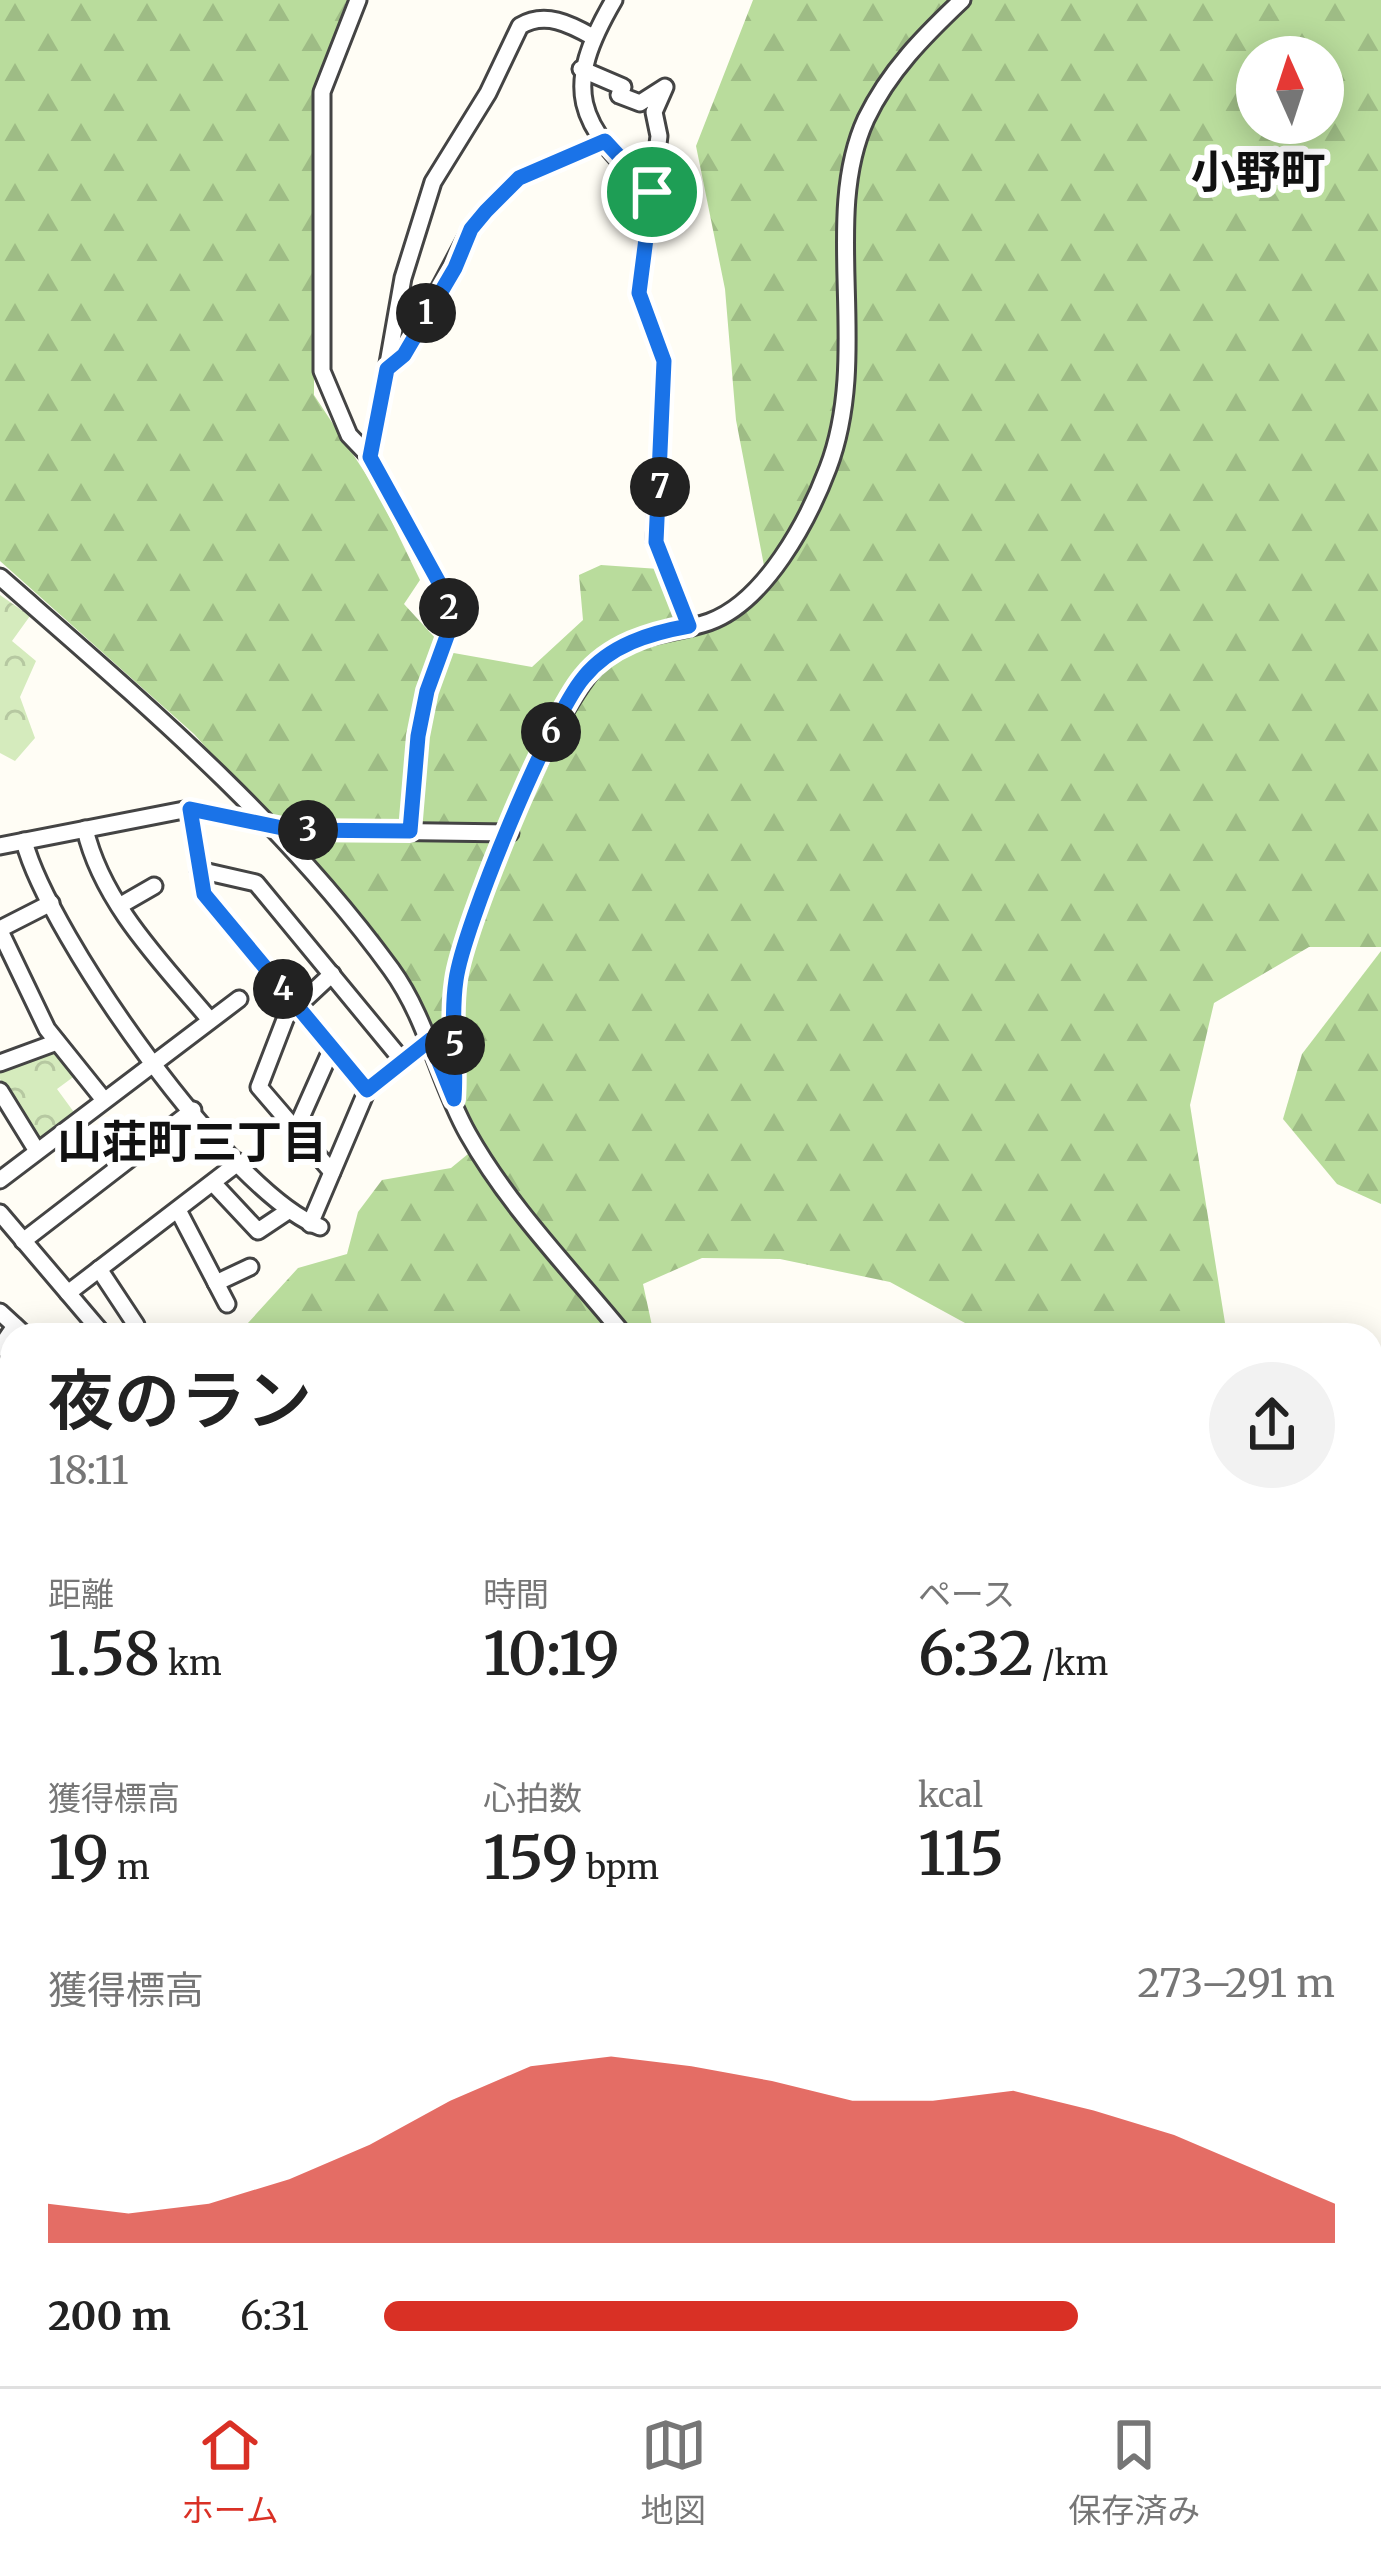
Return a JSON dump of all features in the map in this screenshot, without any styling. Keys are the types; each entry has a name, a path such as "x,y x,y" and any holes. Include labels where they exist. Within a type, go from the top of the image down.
{"street":[{"path":"358,0 322,92 322,371 349,435 370,457 447,597 451,625 427,691 418,736 410,831"},
{"path":"614,0 580,69 580,94 605,141 652,192"},
{"path":"454,1099 456,977 553,728 585,675 608,654 646,635 739,608 766,576 828,470 849,391 847,204 865,122 914,46 962,0"},
{"path":"370,457 403,278 433,182 488,93 520,26 530,20 558,20 593,37"},
{"path":"580,69 623,87 619,95 629,101 640,103 665,87 654,112 659,136 639,293 664,361 656,542 689,626"},
{"path":"387,369 404,355 455,268 471,229 486,211 519,178 605,141"},
{"path":"0,577 275,828 389,966 430,1040 488,1167 614,1323"},
{"path":"0,846 190,809 275,828 510,833"},
{"path":"190,809 204,894 367,1090"},
{"path":"85,829 93,861 138,934 210,1020"},
{"path":"24,842 86,973 239,1162 287,1211 315,1226 367,1090 430,1040"},
{"path":"199,870 256,883 402,1060"},
{"path":"121,905 154,886"},
{"path":"51,903 0,930 57,1042 104,1100"},
{"path":"332,974 295,1004 260,1087 332,1172"},
{"path":"0,1180 239,999"},
{"path":"0,1063 57,1042"},
{"path":"296,1131 332,1048"},
{"path":"0,1091 37,1151"},
{"path":"23,1241 193,1110"},
{"path":"68,1293 239,1162"},
{"path":"213,1184 258,1231 287,1211"},
{"path":"178,1210 227,1304"},
{"path":"0,1213 94,1323"},
{"path":"216,1283 250,1267"},
{"path":"99,1269 135,1323"}],"green space":[{"path":"0,0 347,0 314,89 314,395 377,491 420,580 404,604 448,652 532,667 583,620 579,575 601,565 659,569 685,627 707,623 766,576 736,420 725,289 696,146 753,0 1381,0 1381,947 1309,947 1214,1003 1190,1105 1225,1323 965,1323 890,1282 780,1259 702,1258 643,1284 651,1323 248,1323 298,1268 347,1254 358,1212 382,1180 451,1168 479,1145 440,1053 305,858 194,734 0,561"},
{"path":"0,595 30,616 12,641 36,661 20,697 35,738 15,761 0,753"},
{"path":"1381,951 1381,1204 1337,1184 1283,1119 1302,1054"},
{"path":"51,1051 76,1075 57,1089 76,1115 42,1139 36,1138 0,1079 0,1071"}],"district":[{"name":"小野町","path":"1258,172"},
{"name":"山荘町三丁目","path":"192,1142"}],"route":[{"path":"605,141 652,192 639,293 664,361 656,542 689,626 646,635 608,654 585,675 553,728 467,938 456,977 454,1099 430,1040 367,1090 204,894 190,809 292,830 410,831 418,736 427,691 451,625 447,597 370,457 387,369 404,355 455,268 471,229 519,178 605,141"}]}
